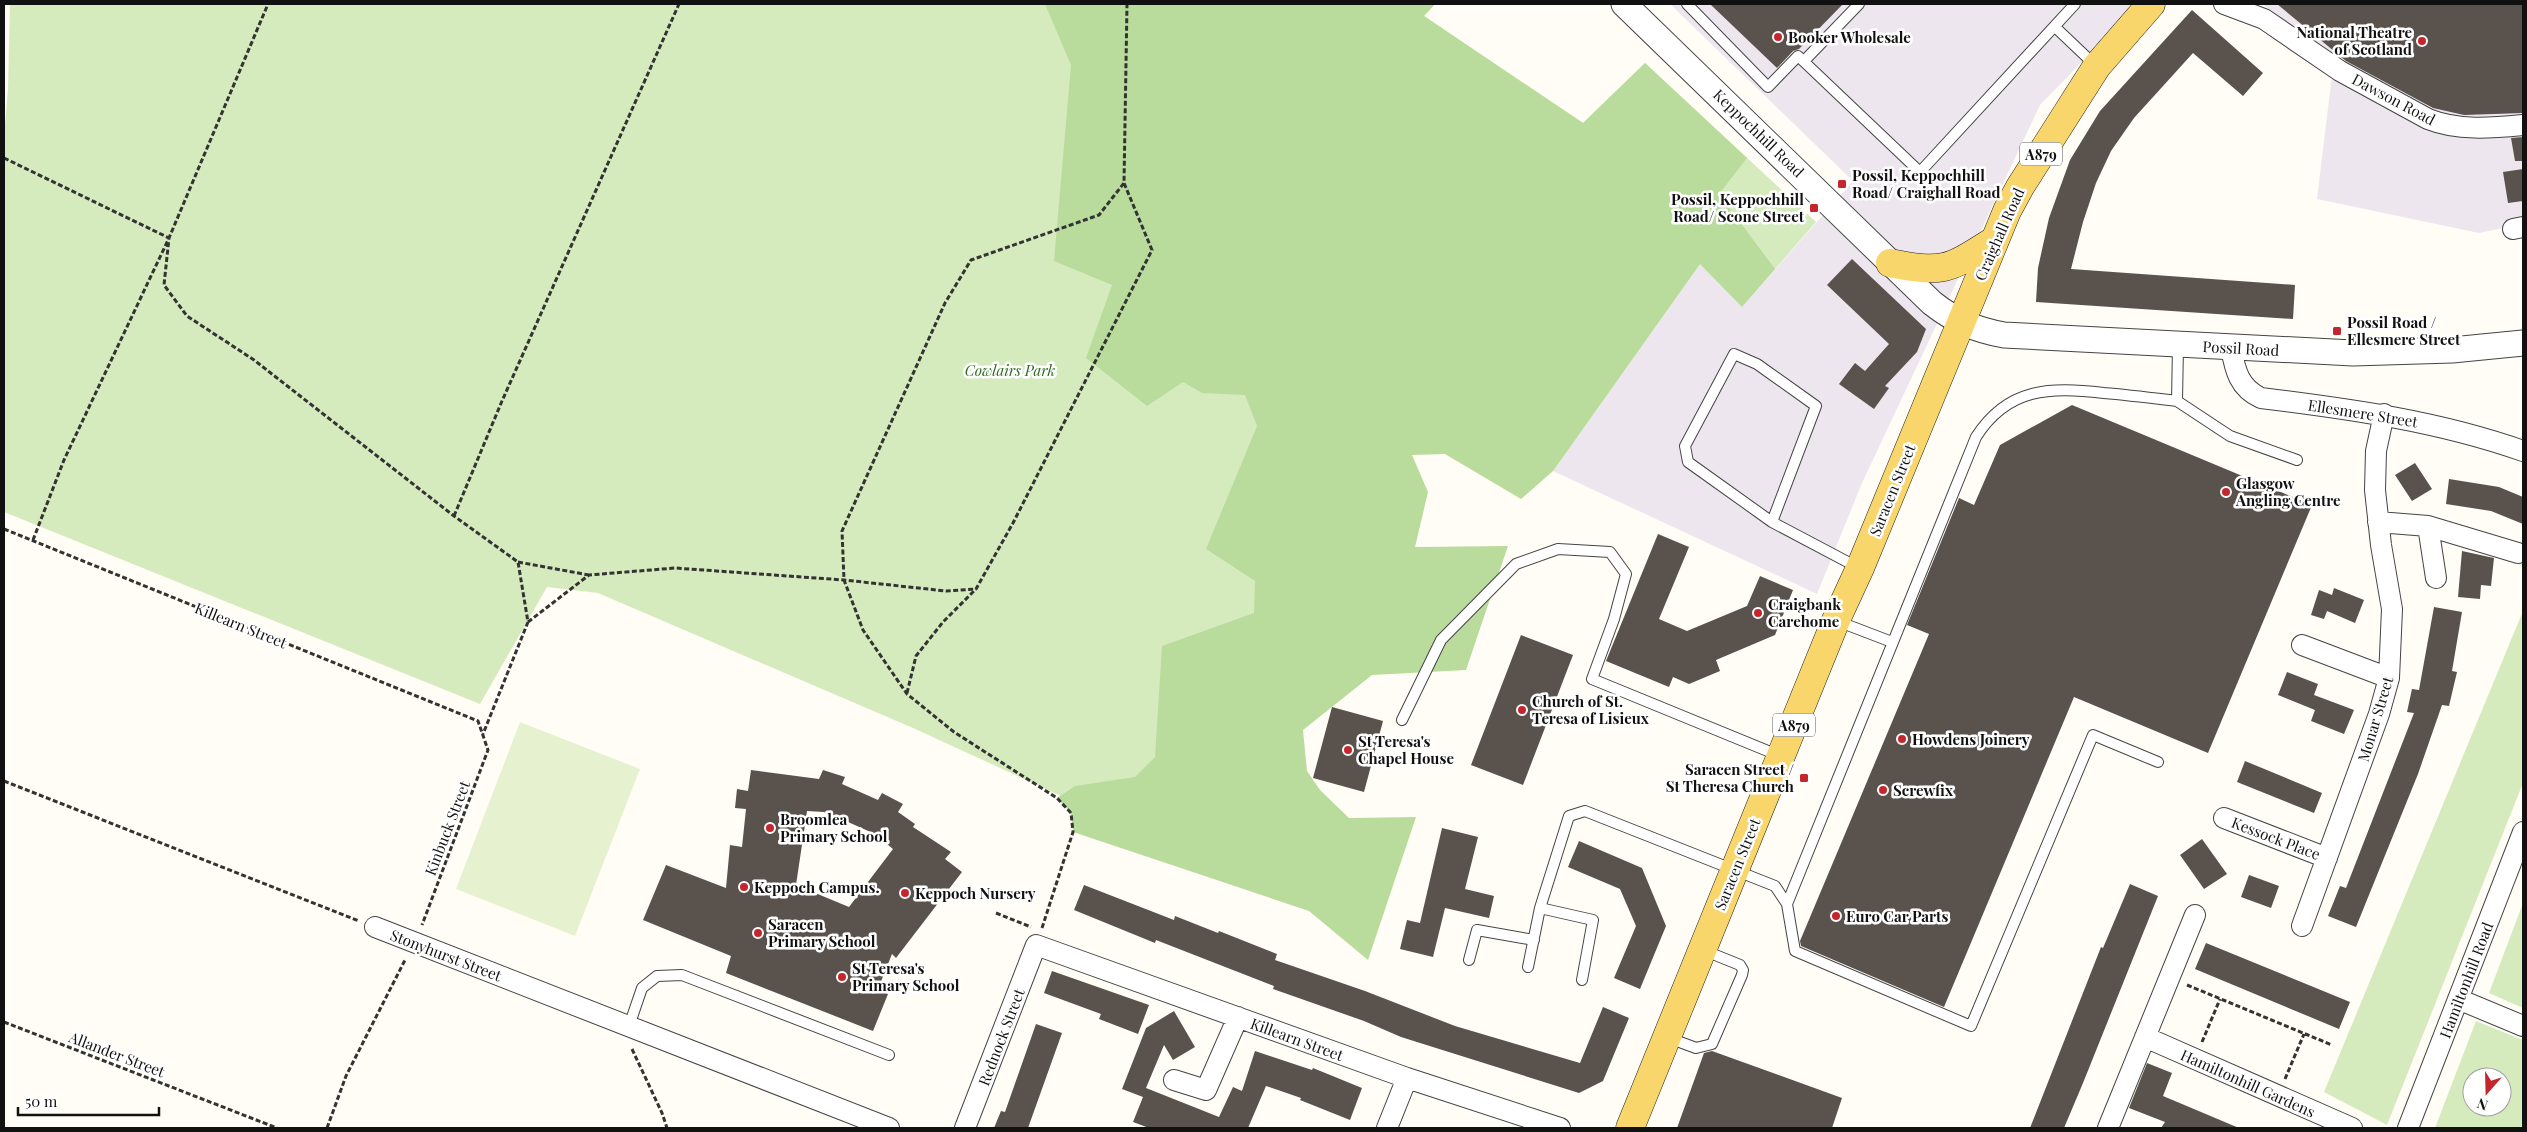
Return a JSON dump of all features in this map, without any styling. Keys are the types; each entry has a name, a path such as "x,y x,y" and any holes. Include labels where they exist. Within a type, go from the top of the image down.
{"main road":[{"name":"Craighall Road","path":"1960,323 2020,187 2097,66 2151,4"},
{"path":"1890,263 1922,269 1944,268 1970,256 1995,240"},
{"name":"Saracen Street","path":"1630,1128 1665,1037 1960,323"}],"street":[{"name":"Keppochhill Road","path":"1624,4 1822,194 1932,303 1960,323"},
{"name":"Dawson Road","path":"2224,4 2264,19 2334,67 2428,119 2438,123 2475,128 2523,125"},
{"name":"Possil Road","path":"1960,323 2004,336 2353,353 2452,350 2523,344"},
{"name":"Ellesmere Street","path":"2231,348 2238,378 2253,395 2261,398 2384,414 2472,435 2523,452"},
{"name":"Monar Street","path":"2302,926 2379,714 2389,678 2392,609 2378,522 2375,490 2376,452 2384,414"},
{"path":"2378,522 2428,526 2518,553"},
{"path":"2428,526 2436,578"},
{"path":"2302,645 2389,678"},
{"name":"Kessock Place","path":"2224,818 2327,858"},
{"name":"Hamiltonhill Road","path":"2408,1128 2523,832"},
{"path":"2108,1128 2145,1037 2178,982 2195,915"},
{"name":"Stonyhurst Street","path":"375,927 888,1128"},
{"name":"Killearn Street","path":"1039,938 1238,1017 1406,1078 1560,1128"},
{"name":"Rednock Street","path":"965,1128 1039,938"},
{"path":"2458,999 2523,1026"},
{"path":"1174,1080 1206,1090 1238,1017"},
{"name":"Hamiltonhill Gardens","path":"2145,1037 2352,1128"},
{"path":"1387,1128 1406,1078"}],"lane":[{"path":"1687,4 1768,87 1798,56 1920,172 2075,4"},
{"path":"1804,61 1859,4"},
{"path":"2054,27 2097,66"},
{"path":"2176,401 2178,345"},
{"path":"1772,522 1816,406 1757,364 1734,354 1685,446 1688,462 1772,522 1860,568"},
{"path":"1787,904 1976,437 1992,416 2023,396 2045,390 2069,389 2176,401 2230,436 2297,460"},
{"path":"1402,720 1441,640 1516,564 1558,548 1610,552 1626,574 1614,619 1592,679 1781,756"},
{"path":"1836,620 1892,642"},
{"path":"1528,967 1540,908 1569,816 1585,811 1775,886 1787,904 1795,951 1971,1026 2093,735 2158,762"},
{"path":"1540,908 1593,920 1582,980"},
{"path":"1469,960 1477,930 1534,940"},
{"path":"1665,1037 1696,1048 1707,1047 1716,1041 1743,970 1734,961 1702,949"},
{"path":"629,1026 642,988 657,976 682,975 889,1056"}],"path":[{"path":"33,540 64,460 169,238 268,4"},
{"path":"454,516 502,401 679,4"},
{"path":"907,694 916,656 944,622 976,589 1013,523 1152,250 1124,183 1127,4"},
{"path":"4,158 169,238"},
{"path":"996,913 1039,938 1073,832 1071,813 1057,798 954,732 907,694 864,630 844,580 842,531 945,303 971,260 1099,215 1124,183"},
{"path":"169,238 164,285 187,316 254,360 454,516 518,562 589,575 675,568 844,580 946,590 976,589"},
{"name":"Killearn Street","path":"4,529 478,721"},
{"path":"518,562 528,622"},
{"path":"483,735 528,622 589,575"},
{"name":"Kinbuck Street","path":"327,1128 346,1076 414,942 488,750 478,721"},
{"name":"Stonyhurst Street","path":"4,781 375,927"},
{"path":"2178,982 2332,1046"},
{"path":"2196,1059 2220,999"},
{"name":"Allander Street","path":"4,1022 277,1128"},
{"path":"629,1026 633,1050 667,1128"},
{"path":"2278,1096 2304,1034"}],"shaded area":[{"path":"1670,4 2138,4 2040,105 1862,483 1817,594 1553,471 1700,264 1742,307 1853,181"},
{"path":"2262,4 2523,4 2523,224 2479,233 2317,199 2334,59"}],"green space":[{"name":"Cowlairs Park","path":"10,4 1435,4 1424,16 1583,123 1645,63 1816,222 1742,307 1700,264 1553,471 1395,399 1205,862 913,728 598,593 547,587 480,704 4,512 4,137 8,89"},
{"path":"1045,4 1435,4 1424,16 1583,123 1645,63 1747,158 1719,194 1775,269 1742,307 1700,264 1553,471 1521,499 1445,454 1412,455 1428,492 1415,547 1508,546 1466,670 1372,675 1303,730 1307,771 1320,790 1349,818 1416,817 1368,960 1309,911 1073,832 1071,813 1057,798 1075,786 1135,777 1155,757 1162,646 1254,613 1255,581 1206,549 1257,426 1245,395 1202,393 1183,382 1147,406 1086,358 1112,285 1054,261 1071,65"},
{"path":"2523,611 2523,783 2387,1125 2324,1092"},
{"path":"520,722 640,769 575,936 456,889"},
{"path":"2523,903 2523,1008 2489,993"},
{"path":"2476,1021 2523,1040 2523,1128 2435,1128"}],"building":[{"name":"Booker Wholesale","path":"1710,4 1843,4 1799,49 1793,51 1777,68"},
{"name":"National Theatre of Scotland","path":"2277,4 2523,4 2523,113 2464,115 2433,108 2346,61"},
{"path":"2192,10 2263,73 2243,96 2193,53 2134,118 2111,151 2096,183 2083,222 2071,269 2295,285 2293,319 2036,302 2038,268 2049,218 2070,160 2100,111"},
{"path":"2523,137 2523,161 2515,161 2511,138"},
{"path":"2523,169 2523,201 2508,203 2503,172"},
{"path":"1852,259 1926,329 1917,352 1885,386 1889,388 1874,409 1839,384 1855,363 1865,371 1889,344 1827,285"},
{"path":"2072,405 2312,505 2208,753 2074,697 1944,1007 1801,946 1800,941 1929,634 1907,625 1959,498 1974,505 2000,445"},
{"path":"2415,463 2432,489 2412,501 2395,475"},
{"path":"2449,479 2499,487 2523,497 2523,524 2491,511 2446,504"},
{"name":"Craigbank Carehome","path":"1658,534 1689,547 1659,619 1687,631 1747,606 1760,576 1793,590 1775,635 1716,660 1720,671 1689,684 1673,677 1669,687 1606,661"},
{"path":"2462,551 2494,558 2491,586 2481,585 2480,599 2458,597"},
{"path":"2334,588 2364,600 2355,623 2327,611 2324,619 2311,615 2319,590 2332,595"},
{"path":"2434,607 2462,612 2452,671 2457,672 2449,706 2442,705 2418,774 2356,927 2328,916 2340,886 2346,888 2414,713 2407,712 2412,689 2419,690"},
{"name":"Church of St. Teresa of Lisieux","path":"1521,635 1573,655 1523,785 1471,765"},
{"path":"2287,672 2318,684 2314,695 2354,710 2344,734 2311,721 2315,710 2278,695"},
{"name":"St Teresa's Chapel House","path":"1332,707 1383,721 1364,792 1313,778"},
{"path":"2245,761 2322,793 2314,813 2237,782"},
{"path":"751,770 819,779 823,770 845,777 842,784 878,800 882,793 903,804 898,812 915,824 913,827 951,852 945,859 962,872 896,958 892,954 878,989 888,994 873,1031 726,973 731,956 643,920 666,865 726,888 730,845 742,847 746,809 735,808 737,789 748,791","holes":["807,811 824,812 875,834 893,849 849,907 796,885"]},
{"path":"1442,828 1478,837 1465,889 1494,896 1489,918 1445,908 1433,957 1400,949 1407,920 1420,923"},
{"path":"2202,839 2227,874 2204,889 2180,855"},
{"path":"1579,841 1642,868 1666,926 1640,989 1614,978 1636,926 1620,889 1568,867"},
{"path":"2249,875 2279,886 2271,908 2241,897"},
{"path":"2130,884 2158,896 2083,1083 2064,1128 2030,1128 2101,947 2103,948"},
{"path":"1084,885 1174,920 1175,916 1218,933 1219,931 1277,954 1275,960 1365,991 1455,1026 1580,1063 1603,1007 1629,1018 1603,1081 1579,1093 1401,1037 1364,1021 1273,989 1274,986 1156,940 1155,943 1074,910"},
{"path":"2206,943 2350,1002 2339,1029 2195,969"},
{"path":"1052,971 1149,1005 1138,1034 1099,1019 1101,1014 1044,993"},
{"path":"1174,1011 1195,1047 1173,1060 1164,1045 1146,1088 1219,1117 1233,1087 1242,1091 1255,1051 1312,1070 1313,1068 1362,1088 1350,1120 1300,1100 1301,1098 1266,1086 1248,1128 1149,1128 1133,1122 1143,1097 1122,1089 1146,1028"},
{"path":"1036,1024 1062,1033 1028,1128 994,1128 1001,1111 1005,1112"},
{"path":"1712,1051 1842,1098 1832,1128 1677,1128 1704,1053"},
{"path":"2147,1063 2172,1073 2163,1096 2239,1128 2161,1128 2165,1122 2129,1108"}],"place":[{"name":"Booker Wholesale","path":"1778,37"},
{"name":"National Theatre of Scotland","path":"2422,41"},
{"name":"Possil, Keppochhill Road/ Craighall Road","path":"1842,184"},
{"name":"Possil, Keppochhill Road/ Scone Street","path":"1814,208"},
{"name":"Possil Road / Ellesmere Street","path":"2337,331"},
{"name":"Glasgow Angling Centre","path":"2226,492"},
{"name":"Craigbank Carehome","path":"1758,613"},
{"name":"Church of St. Teresa of Lisieux","path":"1522,710"},
{"name":"Howdens Joinery","path":"1902,739"},
{"name":"St Teresa's Chapel House","path":"1348,750"},
{"name":"Saracen Street / St Theresa Church","path":"1804,778"},
{"name":"Screwfix","path":"1883,790"},
{"name":"Broomlea Primary School","path":"770,828"},
{"name":"Keppoch Campus.","path":"744,887"},
{"name":"Keppoch Nursery","path":"905,893"},
{"name":"Euro Car Parts","path":"1836,916"},
{"name":"Saracen Primary School","path":"758,933"},
{"name":"St Teresa's Primary School","path":"842,977"}]}
